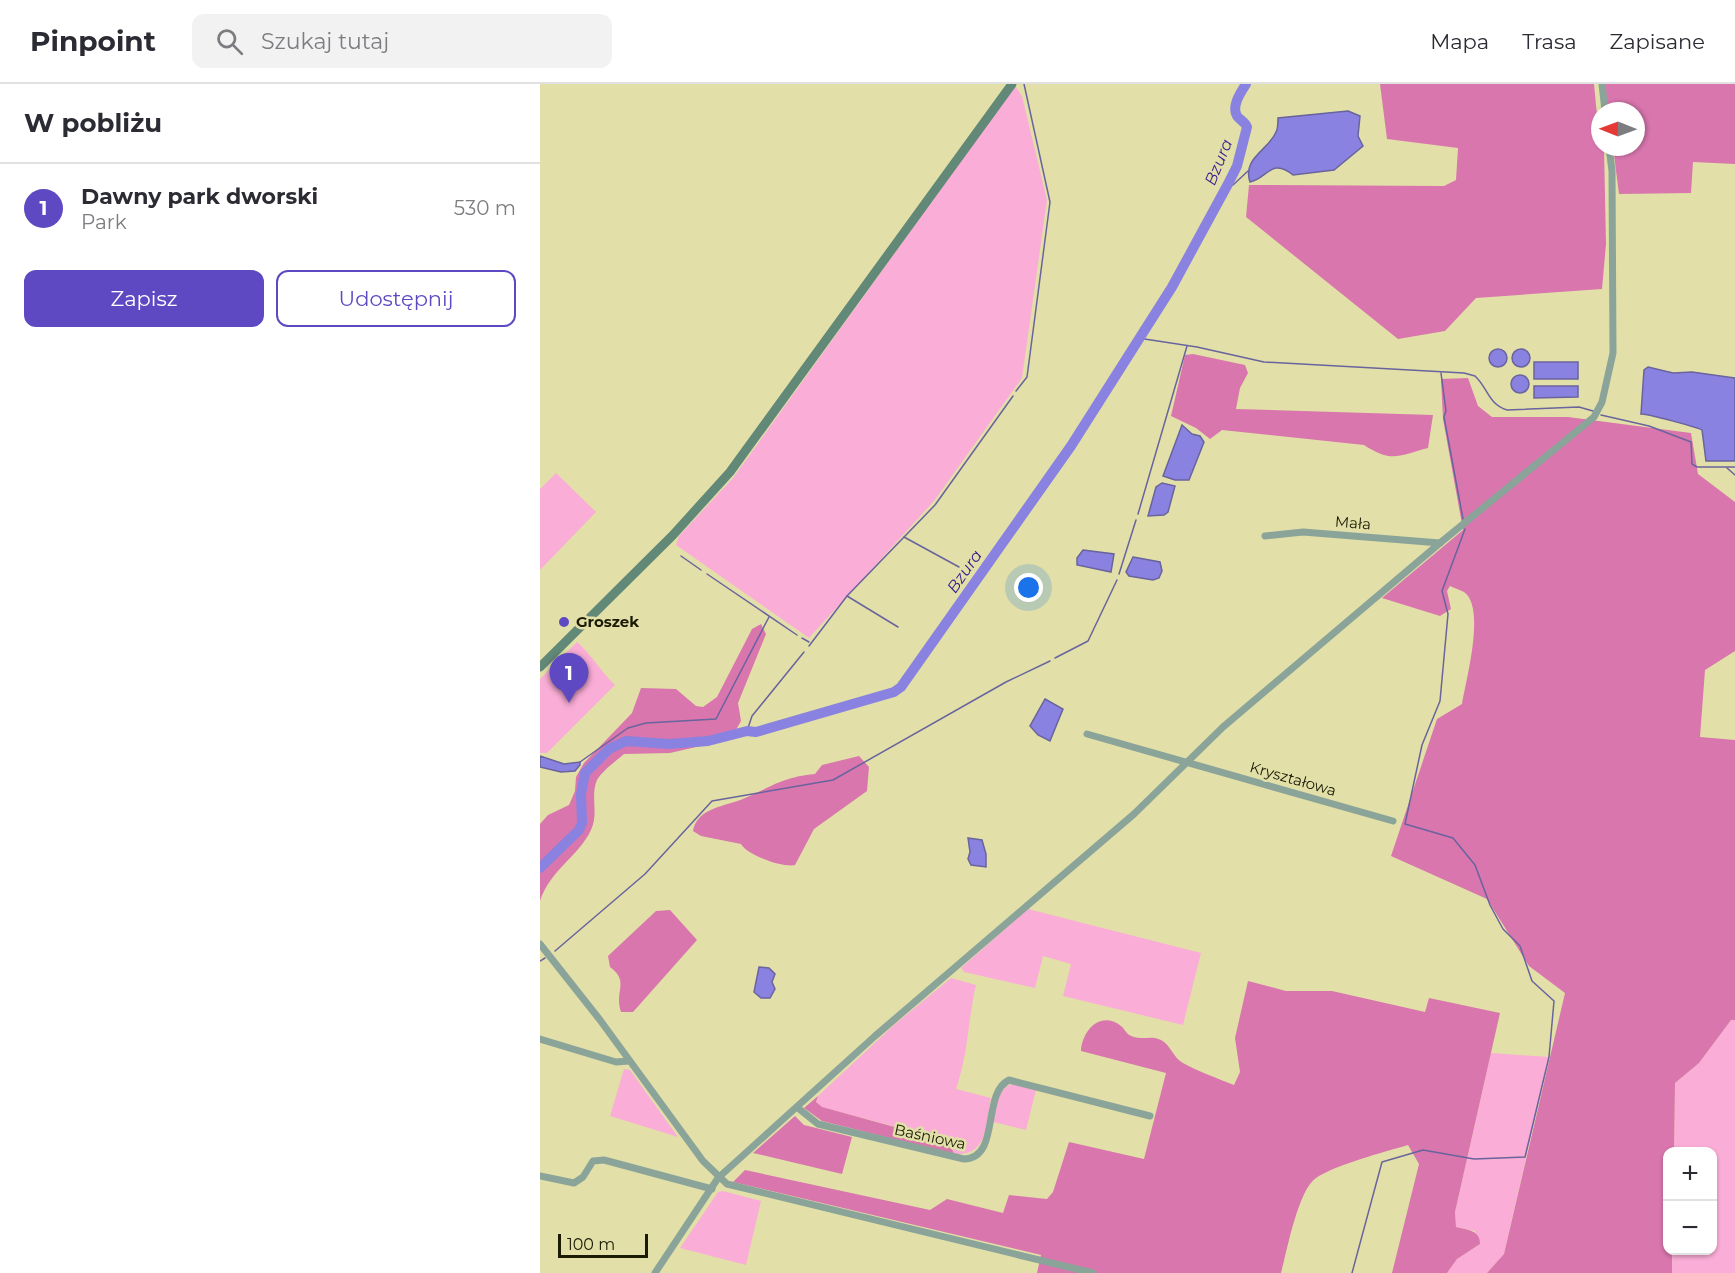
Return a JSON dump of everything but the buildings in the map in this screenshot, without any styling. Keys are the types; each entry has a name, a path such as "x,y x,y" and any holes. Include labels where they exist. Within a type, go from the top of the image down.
{"street":[{"path":"540,667 674,535 738,462 1012,84"},
{"path":"1602,84 1604,102"},
{"path":"655,1273 718,1178 875,1036 1134,814 1223,727 1440,543 1588,423 1602,402 1613,342 1610,156"},
{"name":"Mała","path":"1265,536 1303,532 1440,543"},
{"name":"Kryształowa","path":"1087,734 1393,822"},
{"path":"540,944 718,1178 741,1189 1093,1273"},
{"path":"540,1039 616,1062 629,1061"},
{"name":"Baśniowa","path":"798,1108 818,1124 964,1159 971,1159 982,1150 997,1097 1004,1082 1009,1080 1150,1116"},
{"path":"540,1176 574,1183 583,1177 589,1165 598,1159 712,1189"}],"shaded area":[{"path":"1380,84 1594,84 1596,102 1591,102 1591,156 1604,156 1606,244 1602,289 1476,298 1445,331 1398,339 1246,217 1249,185 1444,186 1456,180 1458,148 1387,139"},
{"path":"1605,84 1735,84 1735,164 1693,162 1691,193 1619,194 1614,156 1645,156 1645,102 1607,102"},
{"path":"1015,86 1022,96 1047,200 1022,378 934,501 809,638 676,545 679,536 733,478"},
{"path":"1348,111 1360,116 1358,136 1363,146 1334,170 1293,175 1279,168 1250,182 1248,174 1250,167 1257,155 1272,139 1277,129 1278,118"},
{"path":"1498,349 1504,352 1507,358 1504,364 1498,367 1492,364 1489,358 1492,352"},
{"path":"1521,349 1527,352 1530,358 1527,364 1521,367 1515,364 1512,358 1515,352"},
{"path":"1193,354 1245,365 1248,373 1240,388 1236,409 1433,415 1428,448 1389,456 1364,445 1222,430 1210,439 1196,428 1171,416 1185,355"},
{"path":"1534,362 1578,362 1578,379 1534,379"},
{"path":"1648,367 1673,373 1692,372 1735,378 1735,461 1706,461 1702,430 1641,414 1644,370"},
{"path":"1520,375 1526,378 1529,384 1526,390 1520,393 1514,390 1511,384 1514,378"},
{"path":"1468,378 1478,406 1492,417 1568,417 1691,433 1698,474 1735,502 1735,651 1705,670 1700,737 1735,740 1735,1020 1731,1020 1699,1063 1675,1083 1674,1147 1663,1147 1663,1255 1672,1255 1672,1273 1487,1273 1504,1254 1565,993 1529,966 1487,899 1391,856 1437,719 1462,704 1473,645 1474,612 1464,592 1450,586 1447,591 1451,609 1440,616 1382,598 1463,530 1443,419 1441,379"},
{"path":"1534,386 1578,386 1578,397 1534,398"},
{"path":"1182,425 1192,434 1200,436 1204,442 1189,480 1175,480 1163,476"},
{"path":"556,473 596,512 540,570 540,489"},
{"path":"1162,483 1175,486 1168,512 1164,515 1148,516 1156,487"},
{"path":"1083,550 1114,554 1111,572 1077,565 1077,558"},
{"path":"1133,557 1160,562 1162,571 1159,578 1153,580 1129,576 1126,572"},
{"path":"761,624 766,634 738,703 741,721 731,739 670,753 624,754 613,763 602,773 595,786 594,817 591,830 579,848 550,881 540,901 540,824 548,815 569,805 575,791 576,777 584,763 632,713 641,688 676,689 696,706 703,707 717,697 752,629"},
{"path":"577,642 615,685 547,753 540,753 540,679"},
{"path":"1045,699 1063,709 1050,741 1038,735 1030,726"},
{"path":"540,756 564,764 580,762 580,765 575,771 561,772 540,767"},
{"path":"859,756 869,767 867,791 814,829 795,865 774,863 750,852 741,844 701,836 693,831 700,817 714,808 745,798 786,780 815,774 822,765"},
{"path":"968,838 982,840 986,854 986,867 971,865 968,859 970,852"},
{"path":"1028,909 1201,953 1183,1025 1063,996 1071,964 1043,956 1035,988 964,972 961,968"},
{"path":"670,910 697,940 633,1012 621,1012 619,977 610,967 608,956 656,911"},
{"path":"759,967 769,968 775,974 772,982 775,989 770,998 761,998 754,992"},
{"path":"951,978 976,985 963,1063 956,1089 991,1098 986,1128 980,1144 974,1150 954,1154 949,1141 821,1107 816,1102 818,1096 894,1025"},
{"path":"1248,981 1286,991 1332,991 1425,1012 1429,998 1500,1013 1455,1212 1456,1227 1476,1233 1480,1244 1457,1259 1447,1273 1392,1273 1419,1164 1408,1145 1347,1164 1316,1178 1304,1195 1299,1208 1281,1273 1037,1273 1041,1255 733,1182 745,1170 930,1210 947,1199 1003,1213 1009,1195 1047,1199 1053,1192 1069,1142 1144,1159 1166,1073 1081,1051 1089,1030 1099,1022 1106,1020 1121,1026 1131,1036 1161,1040 1183,1063 1234,1085 1240,1072 1235,1038"},
{"path":"1731,1020 1735,1020 1735,1273 1672,1273 1672,1255 1717,1255 1717,1147 1674,1147 1675,1083 1699,1063"},
{"path":"1491,1053 1549,1057 1504,1254 1487,1273 1447,1273 1457,1259 1480,1244 1475,1231 1456,1227 1455,1212"},
{"path":"624,1069 630,1070 678,1137 610,1116"},
{"path":"1016,1083 1036,1090 1026,1130 993,1122 1002,1092"},
{"path":"818,1096 816,1102 822,1107 949,1142 954,1154 822,1121 804,1108"},
{"path":"795,1116 804,1125 852,1137 842,1174 753,1153"},
{"path":"723,1191 761,1201 746,1265 680,1248 718,1192"}],"waterway":[{"path":"1016,391 1027,377 1050,202 1024,84"},
{"name":"Bzura","path":"540,868 579,830 582,823 581,794 585,773 609,749 626,741 669,744 708,741 747,731 756,732 894,692 901,687 1071,446 1172,287 1237,166 1247,127 1237,116 1235,108 1237,99 1246,84"},
{"path":"1228,184 1233,185 1248,171"},
{"path":"1138,338 1197,347 1264,362 1464,373 1475,376 1492,400 1507,410 1579,407 1593,411"},
{"path":"1138,514 1187,346"},
{"path":"1441,373 1446,411 1444,417 1463,519"},
{"path":"809,646 847,596 935,505 1013,396"},
{"path":"1601,415 1649,426 1691,442 1692,464 1697,467 1735,467"},
{"path":"1727,468 1735,475"},
{"path":"1119,574 1136,520"},
{"path":"1352,1273 1382,1162 1423,1150 1474,1159 1525,1157 1549,1057 1554,1001 1532,981 1520,946 1503,929 1490,905 1475,865 1453,838 1405,824 1422,745 1440,701 1448,614 1442,591 1465,529"},
{"path":"904,537 959,567"},
{"path":"681,556 701,570"},
{"path":"707,574 797,635"},
{"path":"1055,658 1088,641 1117,580"},
{"path":"847,596 898,627"},
{"path":"580,762 628,728 646,723 716,719 769,617"},
{"path":"802,638 809,642"},
{"path":"747,731 752,716 804,652"},
{"path":"555,951 645,874 712,801 833,780 1006,682 1050,661"},
{"path":"540,961 545,958"}],"place":[{"name":"Groszek","path":"564,622"},
{"name":"Dawny park dworski","path":"569,703"}]}
